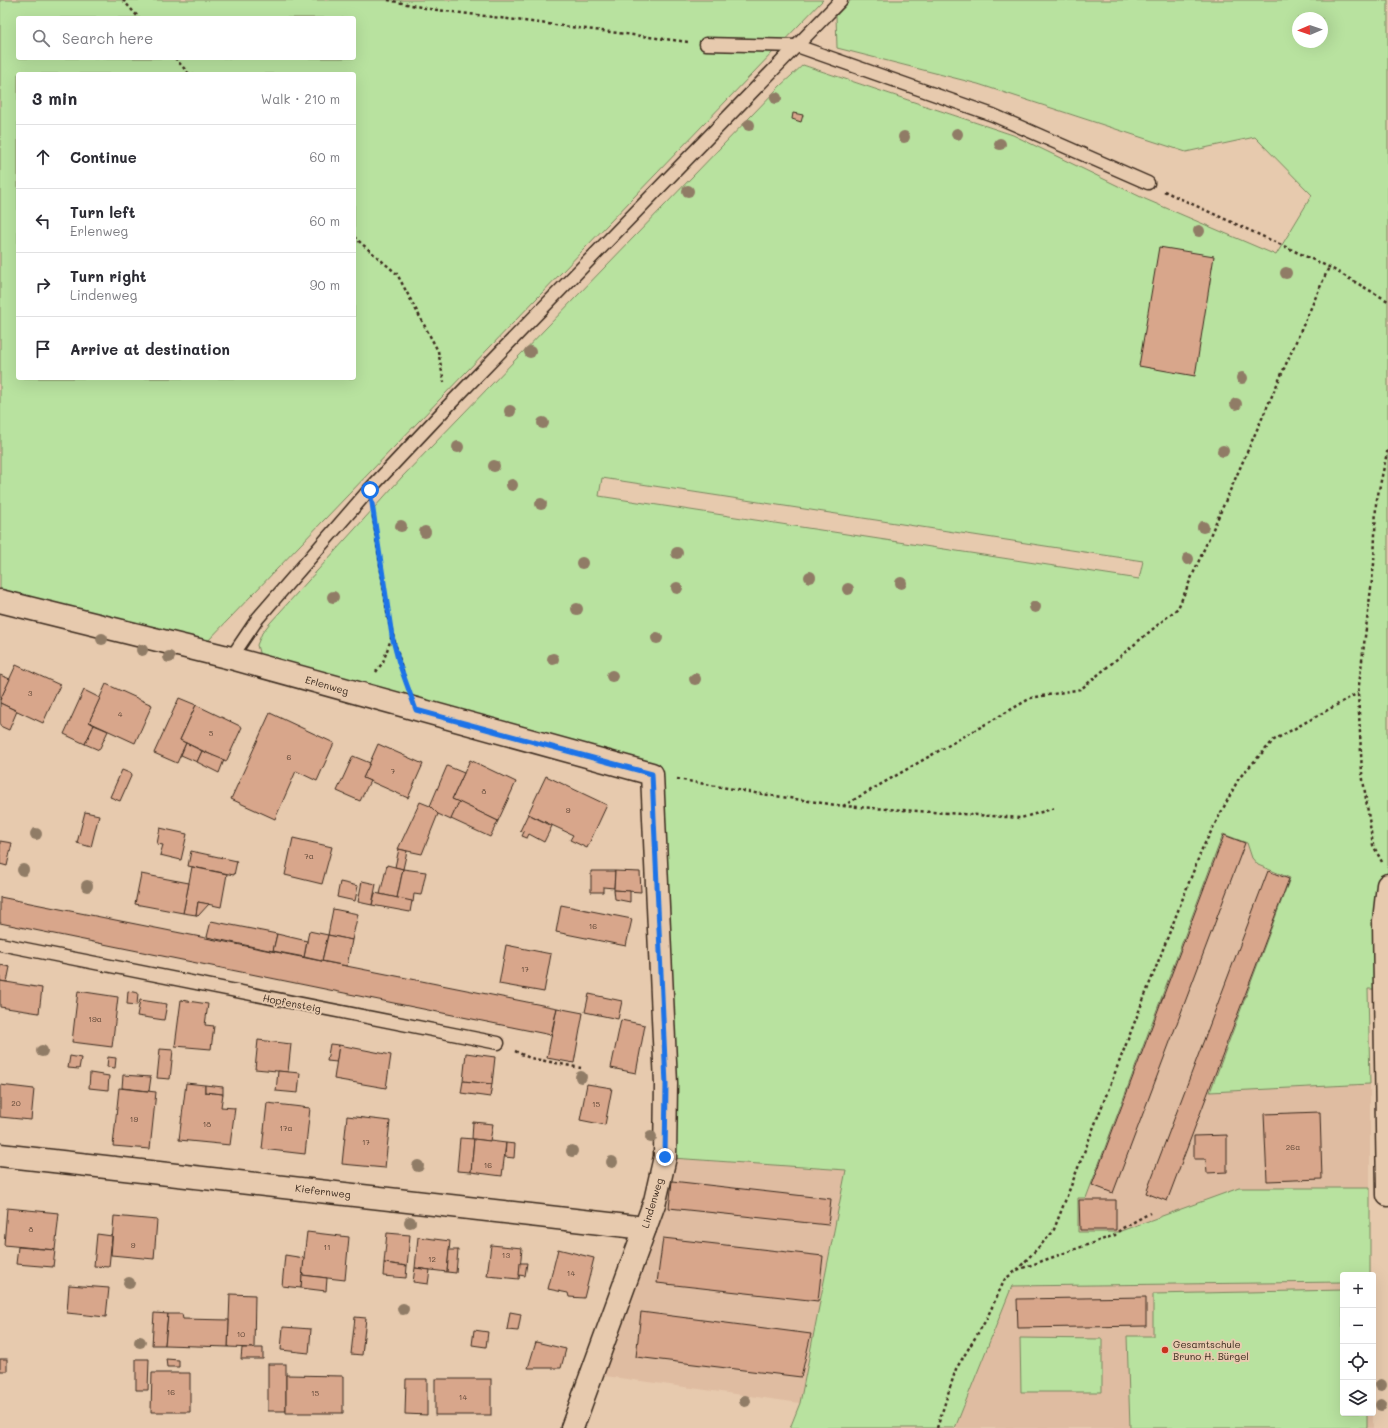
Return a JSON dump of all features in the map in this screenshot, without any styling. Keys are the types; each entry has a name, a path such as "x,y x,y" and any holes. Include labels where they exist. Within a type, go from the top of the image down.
{"street":[{"name":"Erlenweg","path":"0,600 231,658 652,774"},
{"name":"Lindenweg","path":"572,1428 655,1201 665,1157 666,1084 652,774"},
{"path":"1386,874 1384,921 1388,1195"},
{"name":"Kiefernweg","path":"0,1156 645,1228"}],"lane":[{"path":"231,658 258,618 370,490 448,406 841,0"},
{"path":"706,44 798,46 993,115 1148,183"},
{"name":"Hopfensteig","path":"0,944 498,1044"}],"path":[{"path":"123,0 137,16"},
{"path":"388,0 430,9 706,44"},
{"path":"177,60 187,72"},
{"path":"1148,183 1329,266 1388,301"},
{"path":"356,239 397,274 438,351 448,406"},
{"path":"843,806 1031,698 1081,689 1178,608 1329,266"},
{"path":"1386,874 1373,845 1362,773 1358,693 1374,564 1376,504 1388,448"},
{"path":"370,490 392,636 399,663 416,710"},
{"path":"353,692 372,677 383,662 392,636"},
{"path":"937,1428 956,1368 986,1320 1005,1279 1017,1270 1053,1232 1202,849 1239,778 1274,740 1358,693"},
{"path":"652,774 755,794 843,806 1021,818 1055,808"},
{"path":"498,1044 530,1058 581,1068"},
{"path":"1017,1270 1116,1235 1121,1229 1150,1213"}],"shaded area":[{"path":"1223,834 1247,843 1250,853 1268,869 1290,878 1211,1091 1370,1084 1370,1188 1239,1188 1118,1232 1078,1232 1078,1198 1086,1198"},
{"path":"672,1158 846,1170 800,1403 598,1375"},
{"name":"Gesamtschule Bruno H. Bürgel","path":"1340,1282 1340,1416 1373,1416 1373,1428 955,1428 1012,1286"}],"green space":[{"path":"0,0 823,0 205,644 0,589"},
{"path":"851,0 1388,0 1388,989 1368,989 1370,1084 1210,1092 1290,878 1258,865 1252,858 1247,843 1223,834 1086,1198 1078,1198 1078,1232 1118,1232 1239,1188 1370,1188 1370,1272 1340,1272 1340,1282 1012,1286 955,1428 790,1428 800,1403 846,1170 672,1158 661,789 261,660 257,645 262,633 270,623 402,477 780,86 803,65 1013,135 1145,199 1276,255 1312,195 1255,137 1186,152 978,84 837,48 836,16","holes":["602,478 1143,561 1139,579 599,496"]},
{"path":"1340,1290 1340,1416 1367,1416 1367,1428 1130,1428 1127,1336 1153,1336 1153,1294"},
{"path":"1020,1338 1102,1339 1102,1392 1021,1392"}],"building":[{"path":"793,113 803,115 801,122 792,119"},
{"path":"1159,247 1214,256 1195,376 1139,366"},
{"path":"16,665 60,685 43,723 0,703"},
{"path":"0,675 10,679 0,700"},
{"path":"106,684 152,705 135,743 89,722"},
{"path":"84,690 100,698 89,722 94,725 85,744 64,734"},
{"path":"179,698 196,705 180,740 186,743 177,763 154,753"},
{"path":"0,703 17,711 9,730 0,726"},
{"path":"196,705 242,727 226,762 180,740"},
{"path":"270,713 334,743 317,781 296,771 275,819 231,799"},
{"path":"94,725 108,731 99,750 85,744"},
{"path":"186,743 202,751 197,762 181,755"},
{"path":"378,744 423,764 408,798 363,778"},
{"path":"202,751 224,760 219,773 197,762"},
{"path":"353,756 370,763 363,778 370,781 360,801 337,791"},
{"path":"470,760 516,782 498,821 452,799"},
{"path":"447,766 464,773 452,799 459,802 451,820 438,814 430,806"},
{"path":"122,770 132,774 120,801 110,797"},
{"path":"546,776 607,805 587,848 570,840 573,835 528,814"},
{"path":"420,802 430,806 438,814 422,854 398,849"},
{"path":"459,802 498,821 490,837 451,819"},
{"path":"85,812 99,815 91,847 77,843"},
{"path":"528,814 552,826 544,842 529,834 527,838 522,836 524,832 520,831"},
{"path":"160,828 187,834 181,860 160,855 163,845 157,844"},
{"path":"1224,835 1245,843 1113,1193 1092,1185"},
{"path":"293,838 332,847 322,884 285,875"},
{"path":"0,841 12,843 7,866 0,864"},
{"path":"399,849 407,851 403,869 395,867"},
{"path":"191,851 237,861 234,875 188,866"},
{"path":"387,865 403,869 397,898 380,894"},
{"path":"192,867 227,874 221,907 198,902 196,915 183,913"},
{"path":"403,869 426,872 421,895 414,894 413,902 397,898"},
{"path":"591,871 615,871 614,888 603,887 603,892 591,892"},
{"path":"615,871 640,872 641,892 614,890"},
{"path":"1268,871 1289,879 1167,1201 1146,1193"},
{"path":"141,874 189,883 183,913 135,904"},
{"path":"362,881 376,884 372,905 358,902"},
{"path":"340,882 358,886 355,901 337,897"},
{"path":"614,890 630,891 630,902 615,899"},
{"path":"375,893 412,901 410,912 372,905"},
{"path":"0,897 557,1008 551,1035 0,923"},
{"path":"198,902 209,904 198,916 196,915"},
{"path":"561,905 632,919 626,946 556,932"},
{"path":"333,909 358,914 352,940 328,935"},
{"path":"211,921 277,934 273,951 207,937"},
{"path":"309,931 328,935 322,961 304,957"},
{"path":"277,934 307,941 304,957 273,951"},
{"path":"328,935 352,940 347,966 322,961"},
{"path":"506,945 551,954 544,992 499,984"},
{"path":"0,965 10,967 7,982 0,981"},
{"path":"0,981 42,988 39,1013 0,1007"},
{"path":"78,991 118,997 112,1047 72,1042"},
{"path":"128,991 138,993 137,1005 127,1004"},
{"path":"589,994 622,1001 618,1019 585,1012"},
{"path":"140,1000 167,1004 164,1020 137,1016"},
{"path":"181,1000 208,1004 205,1025 214,1026 211,1049 175,1046"},
{"path":"557,1008 583,1013 574,1063 547,1058"},
{"path":"621,1020 645,1025 636,1073 611,1068"},
{"path":"258,1040 291,1044 288,1072 255,1069"},
{"path":"330,1044 339,1045 337,1062 327,1061"},
{"path":"339,1045 391,1055 386,1088 334,1079"},
{"path":"160,1049 173,1050 170,1079 157,1078"},
{"path":"466,1053 495,1057 492,1084 463,1081"},
{"path":"70,1056 81,1058 79,1069 68,1068"},
{"path":"108,1057 116,1058 115,1068 107,1067"},
{"path":"278,1071 300,1073 298,1093 276,1091"},
{"path":"90,1073 109,1076 108,1090 89,1088"},
{"path":"123,1075 151,1077 149,1091 122,1088"},
{"path":"463,1081 492,1084 490,1097 461,1093"},
{"path":"186,1083 205,1085 205,1092 223,1094 221,1107 235,1108 230,1145 179,1140"},
{"path":"587,1084 612,1088 605,1125 580,1120"},
{"path":"0,1085 34,1089 31,1120 0,1117"},
{"path":"205,1085 223,1087 223,1094 205,1092"},
{"path":"119,1088 156,1092 150,1149 113,1146"},
{"path":"267,1103 310,1108 305,1154 262,1149"},
{"path":"1320,1112 1322,1179 1267,1181 1264,1114"},
{"path":"347,1116 390,1121 385,1168 342,1164"},
{"path":"473,1122 493,1124 490,1141 472,1139"},
{"path":"1227,1135 1227,1172 1207,1173 1206,1159 1194,1159 1194,1136"},
{"path":"460,1138 474,1139 471,1172 457,1171"},
{"path":"474,1139 506,1143 502,1176 471,1172"},
{"path":"506,1143 515,1144 514,1158 505,1157"},
{"path":"672,1181 831,1199 828,1225 669,1208"},
{"path":"1079,1200 1116,1200 1116,1230 1080,1230"},
{"path":"7,1208 59,1213 55,1250 4,1245"},
{"path":"114,1216 157,1220 154,1259 111,1255"},
{"path":"307,1232 349,1237 345,1280 302,1275"},
{"path":"387,1233 410,1235 407,1266 384,1263"},
{"path":"97,1234 112,1236 109,1267 94,1266"},
{"path":"418,1237 450,1241 447,1272 415,1268"},
{"path":"663,1238 823,1256 818,1301 657,1283"},
{"path":"491,1245 522,1248 519,1279 487,1276"},
{"path":"18,1247 55,1250 53,1267 16,1264"},
{"path":"558,1249 594,1258 584,1298 569,1297 568,1293 548,1289"},
{"path":"449,1250 458,1250 456,1273 447,1272"},
{"path":"285,1255 304,1258 301,1288 282,1286"},
{"path":"384,1263 407,1266 406,1278 383,1276"},
{"path":"520,1263 527,1263 525,1276 519,1275"},
{"path":"415,1268 430,1270 428,1284 413,1282"},
{"path":"302,1275 327,1278 326,1291 301,1288"},
{"path":"69,1285 109,1288 106,1317 67,1313"},
{"path":"230,1294 255,1295 254,1348 228,1347"},
{"path":"1146,1297 1146,1326 1018,1328 1017,1299"},
{"path":"510,1312 521,1314 518,1331 507,1330"},
{"path":"641,1312 811,1334 801,1377 636,1357"},
{"path":"154,1313 168,1314 165,1345 152,1345"},
{"path":"168,1314 182,1314 183,1319 229,1320 228,1347 165,1345"},
{"path":"355,1317 366,1318 362,1355 351,1354"},
{"path":"283,1327 311,1329 309,1353 281,1350"},
{"path":"474,1330 488,1332 486,1347 472,1345"},
{"path":"536,1342 566,1349 561,1368 528,1368"},
{"path":"242,1348 263,1348 263,1359 241,1359"},
{"path":"0,1359 7,1359 7,1371 0,1371"},
{"path":"136,1359 149,1359 148,1390 136,1390"},
{"path":"166,1359 179,1360 179,1367 167,1367"},
{"path":"268,1364 286,1364 286,1411 268,1411"},
{"path":"152,1373 190,1373 190,1412 151,1412"},
{"path":"286,1375 343,1376 343,1413 286,1413"},
{"path":"406,1379 427,1379 427,1415 405,1414"},
{"path":"435,1379 491,1379 491,1415 435,1415"}],"place":[{"name":"Gesamtschule Bruno H. Bürgel","path":"1165,1350"}],"route":[{"path":"370,490 388,618 399,663 416,710 652,774 666,1084 665,1157"}]}
